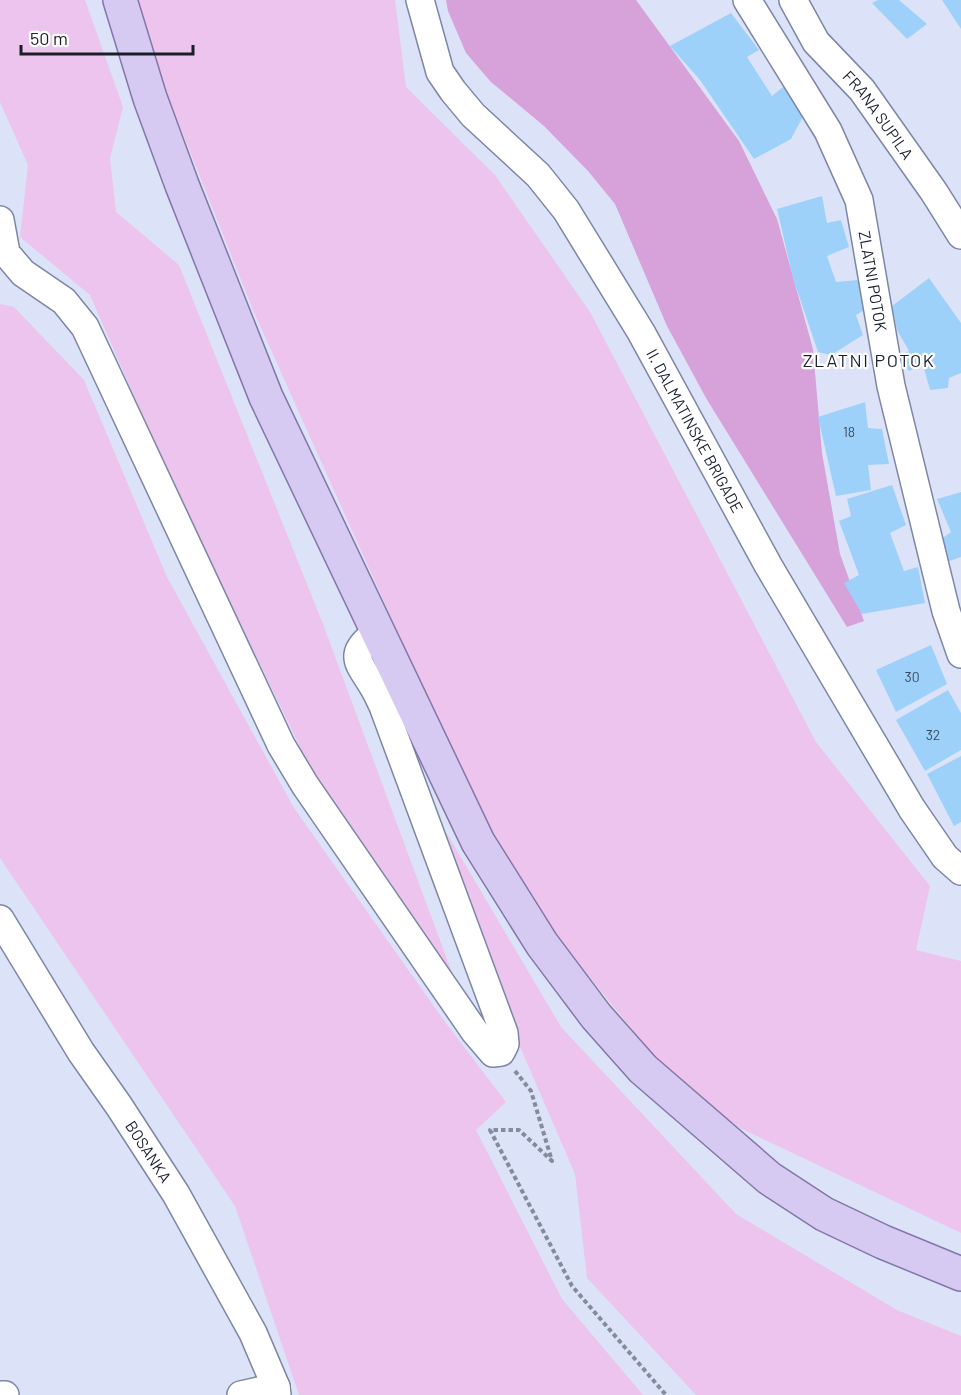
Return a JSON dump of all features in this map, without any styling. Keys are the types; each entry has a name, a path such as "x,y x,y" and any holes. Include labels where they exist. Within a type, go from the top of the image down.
{"main road":[{"path":"120,0 150,98 182,185 262,386 478,842 542,944 596,1016 636,1060 705,1124 778,1184 824,1214 883,1242 961,1274"}],"street":[{"name":"II. DALMATINSKE BRIGADE","path":"420,0 440,72 453,92 473,115 538,175 566,210 641,332 768,565 912,809 945,857 961,871"},
{"name":"ZLATNI POTOK","path":"747,0 828,131 859,200 891,386 946,611 961,654"},
{"name":"FRANA SUPILA","path":"793,0 816,42 862,90 934,192 961,235"},
{"path":"0,220 6,253 23,273 64,301 85,327 281,745 305,785 474,1032 493,1053 501,1052 505,1044 504,1033 382,706 373,687 358,666 357,657 367,640 378,631"},
{"name":"BOSANKA","path":"0,919 81,1052 176,1194 253,1333 276,1391"},
{"path":"242,1395 276,1391"},
{"path":"0,1395 5,1395"}],"path":[{"path":"501,1052 531,1091 552,1161 519,1130 490,1130 572,1286 666,1395"}],"shaded area":[{"path":"0,0 85,0 123,107 110,158 116,212 179,265 323,624 454,978 312,772 162,460 90,295 20,237 28,165 0,102"},
{"path":"132,0 395,0 406,87 495,175 590,312 816,742 930,886 916,950 961,961 961,1233 740,1128 672,1078 542,919 466,784 253,310 142,31"},
{"path":"446,0 636,0 739,141 777,219 813,349 822,453 840,554 864,621 847,627 706,398 667,326 615,204 588,171 544,126 491,82 466,53 448,11"},
{"path":"0,304 14,307 84,380 167,577 294,808 445,1022 506,1102 476,1130 562,1299 643,1395 299,1395 235,1206 0,858"},
{"path":"446,832 561,1027 736,1214 897,1310 961,1336 961,1395 696,1395 587,1278 575,1174 521,1049"}],"building":[{"path":"878,0 899,0 927,24 907,39 872,3"},
{"path":"942,0 961,0 961,29"},
{"path":"731,13 759,50 747,57 772,96 788,83 806,111 791,139 754,159 700,80 670,46"},
{"path":"822,196 827,223 841,220 849,247 827,256 836,282 858,280 868,308 856,315 863,335 831,355 818,352 793,278 777,209"},
{"path":"929,278 961,323 961,373 949,378 948,388 930,390 923,365 909,371 898,356 909,351 897,330 892,306"},
{"path":"865,402 868,428 882,429 889,464 868,465 871,490 836,496 818,417"},
{"path":"892,485 906,525 890,533 904,571 918,567 925,603 862,614 844,583 859,575 839,521 851,516 847,499"},
{"path":"961,492 961,557 944,563 937,542 951,532 937,499"},
{"path":"931,645 947,684 896,712 876,670"},
{"path":"948,690 961,713 961,750 925,771 896,720"},
{"path":"961,756 961,822 954,826 927,774"}],"district":[{"name":"ZLATNI POTOK","path":"869,361"}]}
